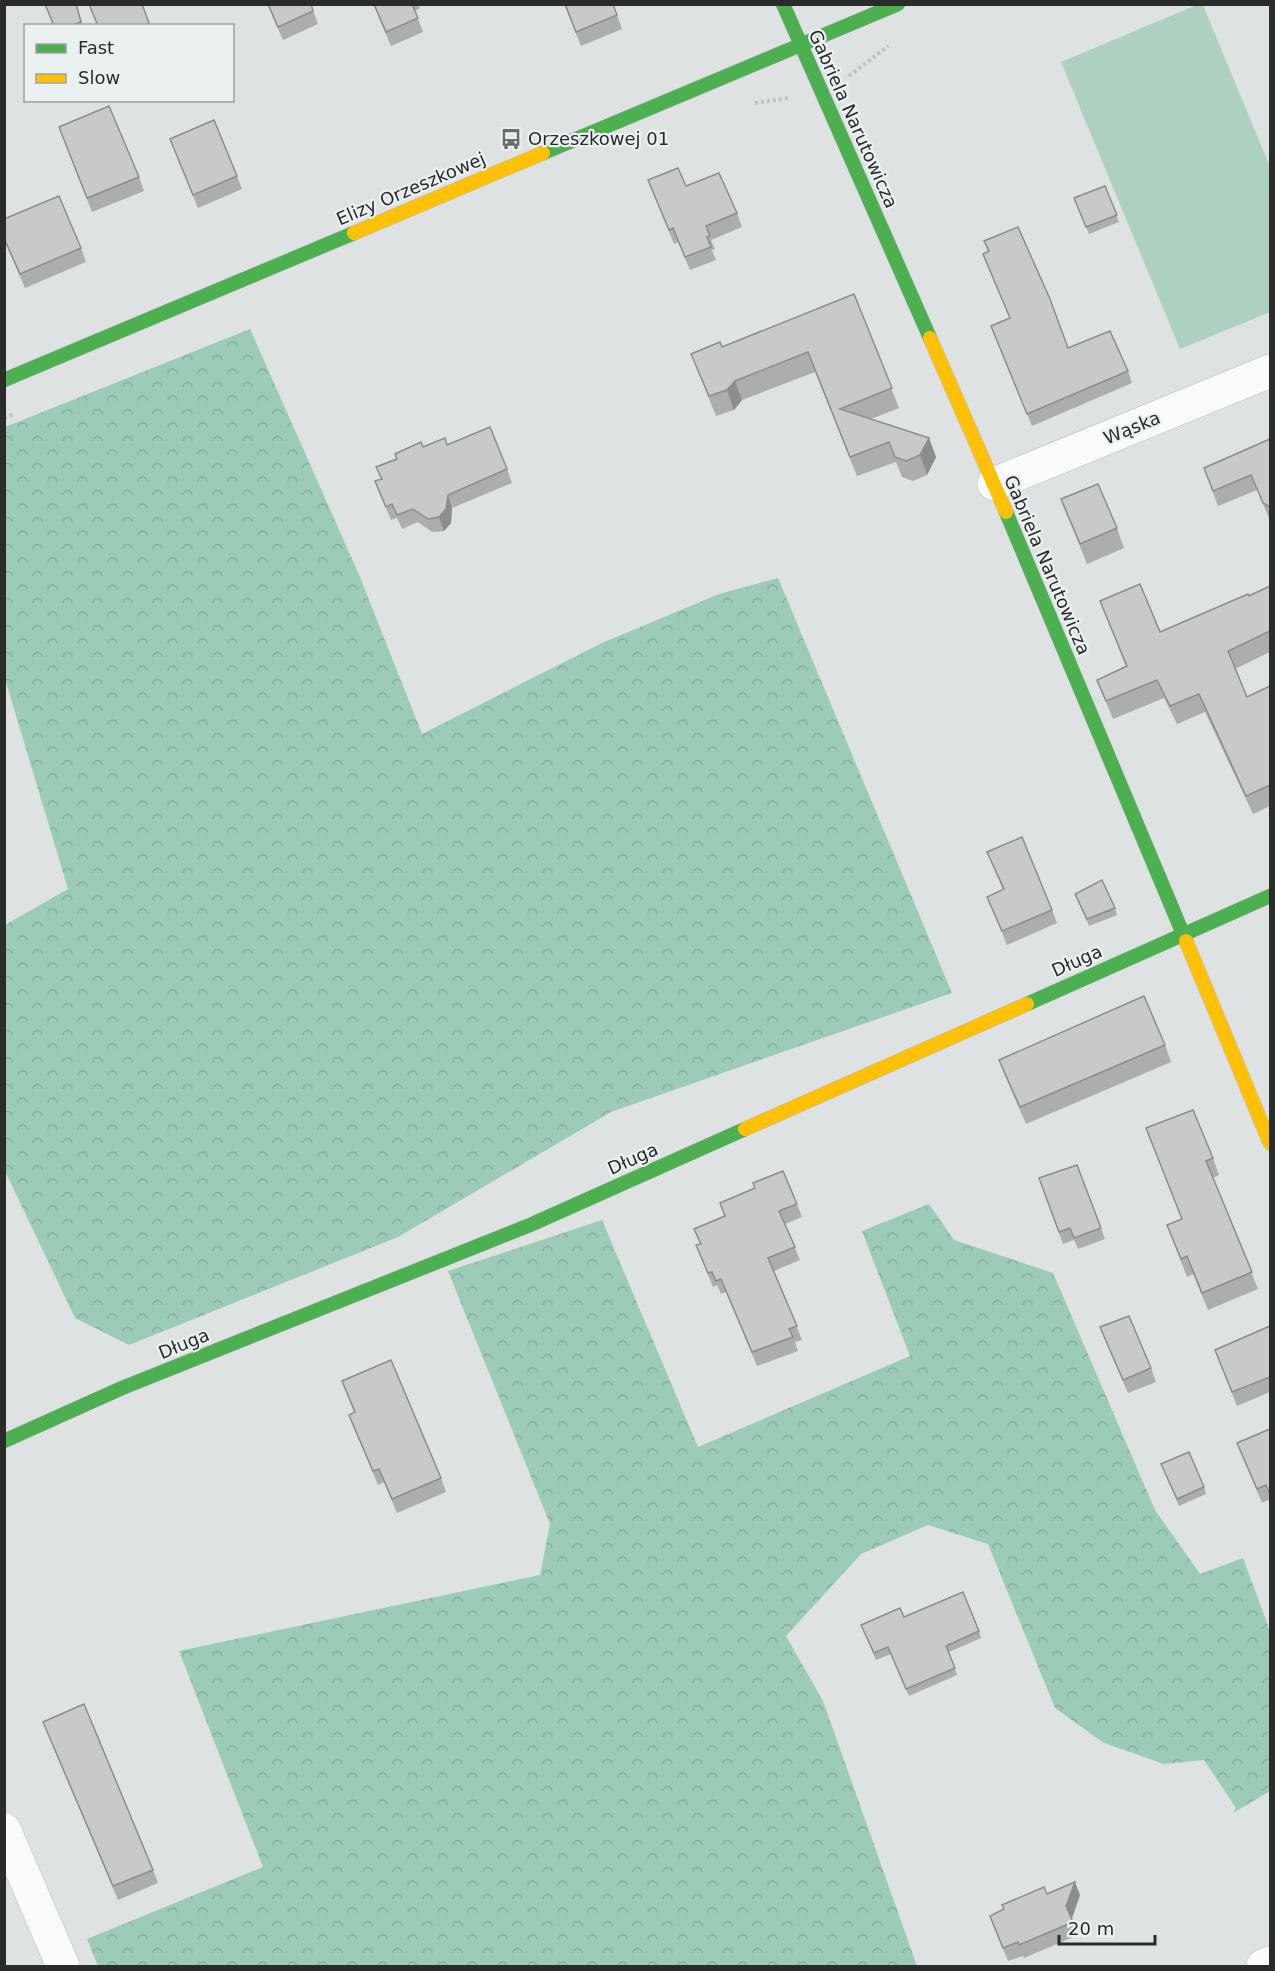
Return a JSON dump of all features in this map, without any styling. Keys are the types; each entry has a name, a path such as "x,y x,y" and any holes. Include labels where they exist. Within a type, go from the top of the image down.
{"street":[{"name":"Gabriela Narutowicza","path":"783,4 994,484 1270,1143"},
{"name":"Elizy Orzeszkowej","path":"4,380 898,4"},
{"name":"Wąska","path":"994,484 1270,371"},
{"name":"Długa","path":"4,1442 122,1388 530,1225 1270,896"},
{"path":"4,1829 63,1966"},
{"path":"1263,1966 1270,1963"}],"path":[{"path":"752,104 806,96 820,90 850,75 894,42"},
{"path":"4,418 15,413"}],"green space":[{"path":"1199,4 1203,5 1270,167 1270,312 1180,349 1061,62"},
{"path":"250,329 360,577 422,734 602,643 719,594 778,578 952,993 611,1112 398,1237 129,1345 75,1318 5,1171 5,925 68,889 5,679 5,427"},
{"path":"929,1204 954,1240 1053,1273 1155,1510 1200,1574 1243,1558 1270,1631 1270,1791 1233,1813 1236,1808 1204,1760 1164,1764 1104,1743 1055,1708 988,1544 928,1525 861,1554 786,1636 823,1701 917,1966 98,1966 87,1939 263,1867 179,1651 540,1575 550,1524 448,1271 602,1220 698,1447 910,1356 862,1231"}],"building":[{"path":"45,4 76,4 81,22 53,24"},
{"path":"89,4 142,4 149,23 147,24 97,24"},
{"path":"268,4 311,4 313,11 278,27"},
{"path":"374,4 412,4 418,18 386,32"},
{"path":"565,4 613,4 617,15 576,32"},
{"path":"109,106 139,177 87,198 59,127"},
{"path":"214,120 237,176 193,195 170,139"},
{"path":"678,168 686,186 719,173 737,213 706,226 711,247 685,257 673,228 669,230 648,180"},
{"path":"1105,186 1117,215 1086,227 1074,198"},
{"path":"59,196 81,248 20,274 4,238 4,219"},
{"path":"1018,227 1050,299 1068,348 1110,331 1128,371 1027,414 991,326 1010,318 983,254 989,251 984,241"},
{"path":"854,294 892,388 840,409 929,438 920,455 906,461 895,457 889,442 850,457 808,352 735,381 727,390 709,396 691,354 720,342 722,347"},
{"path":"490,427 507,469 448,495 446,509 439,517 428,519 413,509 397,515 392,504 386,507 375,481 382,479 376,467 397,459 395,454 421,442 423,447 445,438 447,445"},
{"path":"1270,439 1270,507 1263,503 1251,475 1213,491 1204,468"},
{"path":"1098,484 1117,528 1080,544 1061,499"},
{"path":"1140,584 1160,632 1270,586 1270,631 1228,651 1247,697 1270,686 1270,785 1246,796 1199,694 1170,706 1157,680 1106,701 1097,680 1127,666 1100,601"},
{"path":"1022,837 1052,910 1002,931 987,897 1004,889 987,852"},
{"path":"1102,880 1115,908 1087,919 1075,894"},
{"path":"1144,996 1165,1045 1020,1107 999,1060"},
{"path":"1193,1110 1213,1158 1206,1161 1252,1272 1202,1293 1187,1256 1181,1259 1167,1225 1182,1219 1146,1128"},
{"path":"1077,1165 1101,1228 1074,1238 1070,1228 1059,1232 1039,1178"},
{"path":"783,1171 797,1204 779,1211 795,1247 768,1258 797,1326 789,1329 793,1337 752,1352 721,1279 716,1281 712,1272 708,1273 696,1245 701,1244 694,1229 725,1216 720,1203 755,1188 753,1183"},
{"path":"1129,1316 1151,1368 1123,1380 1100,1327"},
{"path":"1270,1326 1270,1377 1232,1392 1215,1350"},
{"path":"391,1360 441,1478 392,1499 379,1469 373,1471 349,1415 355,1412 342,1381"},
{"path":"1270,1429 1270,1495 1266,1485 1257,1489 1237,1443"},
{"path":"1189,1452 1204,1487 1177,1499 1161,1464"},
{"path":"963,1592 979,1631 946,1646 955,1668 906,1689 888,1647 874,1653 861,1625 900,1608 904,1617"},
{"path":"84,1704 153,1870 113,1886 43,1722"},
{"path":"1075,1882 1066,1906 1073,1922 1019,1945 1018,1942 1003,1948 990,1916 1004,1909 1002,1905 1044,1887 1047,1894"}],"traffic: fast":[{"path":"783,4 930,338"},
{"path":"543,153 898,4"},
{"path":"4,380 354,233"},
{"path":"1006,512 1186,941"},
{"path":"1027,1004 1270,896"},
{"path":"4,1441 122,1388 530,1225 745,1129"}],"traffic: slow":[{"path":"354,233 543,153"},
{"path":"930,338 1006,512"},
{"path":"1186,941 1270,1143"},
{"path":"745,1129 1027,1004"}],"place":[{"name":"Orzeszkowej 01","path":"511,139"}]}
